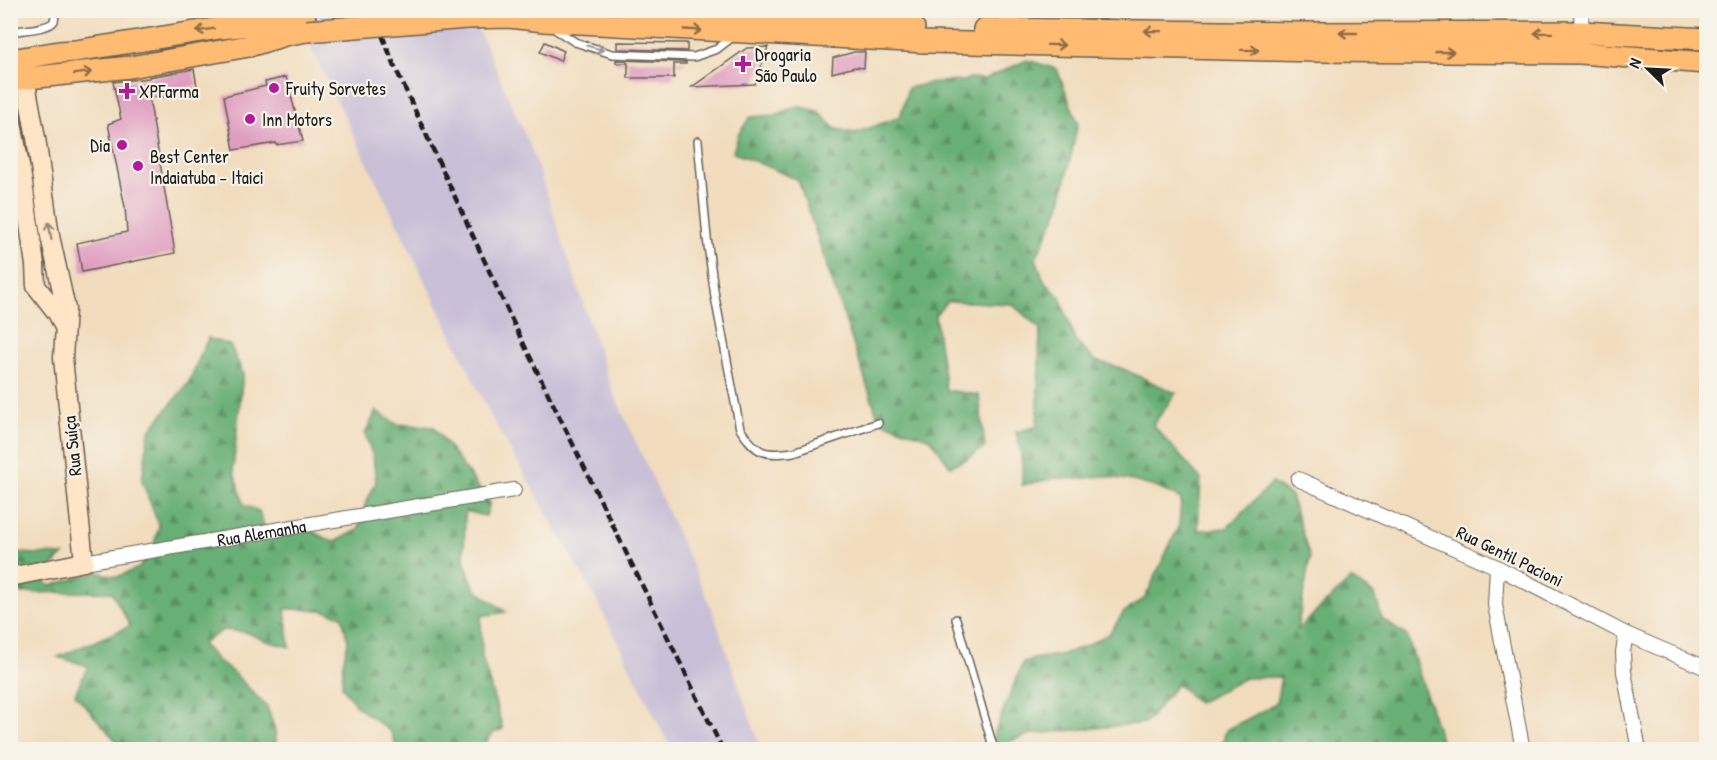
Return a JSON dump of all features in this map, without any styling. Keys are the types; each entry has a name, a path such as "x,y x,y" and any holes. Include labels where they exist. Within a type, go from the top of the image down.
{"main road":[{"path":"306,25 387,10"},
{"path":"662,10 779,14 922,28 1305,33 1582,43 1707,63"},
{"path":"13,67 25,69 30,62 59,52 220,28 280,22 306,25 480,15 544,21 948,43 1315,51 1702,37"},
{"path":"13,67 77,74 130,67 249,46 280,22"}],"street":[{"path":"1581,10 1582,43"},
{"name":"Rua Suíça","path":"13,67 36,138 50,236 66,309 63,358 84,562"},
{"path":"10,112 35,265 36,286 57,313 65,330"},
{"path":"16,142 36,138"},
{"path":"35,265 39,273 46,276 53,270 56,262"},
{"name":"Rua Gentil Pacioni","path":"1298,479 1497,567 1626,634 1707,668"},
{"name":"Rua Alemanha","path":"10,577 84,562 514,490"},
{"path":"1497,567 1495,605 1523,750"},
{"path":"1626,634 1623,652 1624,672 1639,750"}],"lane":[{"path":"10,32 53,23 55,10"},
{"path":"544,21 574,42 612,54 694,57 717,49 738,32"},
{"path":"698,141 706,238 740,429 750,444 758,450 780,454 794,452 878,423"},
{"path":"956,619 994,750"}],"shaded area":[{"path":"293,11 470,11 532,150 611,387 711,607 761,749 671,749 594,595 493,420"}],"green space":[{"path":"1027,60 1057,69 1078,123 1060,207 1036,258 1044,281 1060,297 1076,342 1096,361 1121,368 1176,393 1153,425 1201,479 1198,530 1227,528 1272,483 1291,496 1310,558 1297,630 1351,579 1375,595 1382,619 1407,636 1444,749 1221,749 1226,730 1276,704 1281,677 1245,678 1198,703 1177,684 1146,723 1033,733 1033,735 1008,742 1000,749 988,748 1023,662 1063,654 1109,634 1124,612 1145,598 1179,525 1181,499 1158,488 1103,476 1078,479 1056,478 1022,485 1022,458 1016,432 1037,426 1040,329 1012,304 948,301 935,315 946,390 979,395 985,447 965,460 950,466 931,439 879,421 798,180 733,152 738,135 750,117 775,115 797,106 818,111 834,128 855,133 900,117 908,88 935,82 963,81 970,78 985,79"},
{"path":"208,338 230,345 243,373 233,469 244,505 259,511 267,534 290,526 311,531 334,542 358,530 365,505 376,482 373,457 365,434 376,411 396,424 434,427 490,503 486,516 465,511 464,561 475,589 506,612 481,616 482,657 503,729 493,733 481,749 397,749 391,732 356,706 342,686 343,663 348,642 342,616 321,610 285,609 290,647 269,642 245,632 223,630 202,644 267,707 275,730 277,749 123,749 75,694 88,666 58,657 130,626 112,592 11,593 10,546 17,553 64,555 41,577 50,586 97,572 117,577 139,568 152,551 159,526 142,481 149,431 189,382"}],"building":[{"path":"545,42 564,51 560,61 540,52"},
{"path":"617,42 687,43 687,51 617,49"},
{"name":"Drogaria São Paulo","path":"768,47 755,84 692,87 747,48"},
{"path":"854,52 865,52 864,68 855,67 832,73 833,58"},
{"path":"616,60 686,62 686,64 674,64 674,78 628,78 628,63 616,63"},
{"name":"Best Center Indaiatuba – Itaici","path":"194,69 197,86 166,92 166,97 149,97 175,253 82,272 77,243 127,232 125,207 108,124 121,119 113,82"},
{"path":"286,77 303,141 234,150 224,96 266,86 265,82"}],"railway":[{"path":"372,10 395,67 509,314 723,750"}],"place":[{"name":"Drogaria São Paulo","path":"743,64"},
{"name":"Fruity Sorvetes","path":"274,88"},
{"name":"XPFarma","path":"127,91"},
{"name":"Inn Motors","path":"250,119"},
{"name":"Dia","path":"122,145"},
{"name":"Best Center Indaiatuba – Itaici","path":"138,166"}]}
